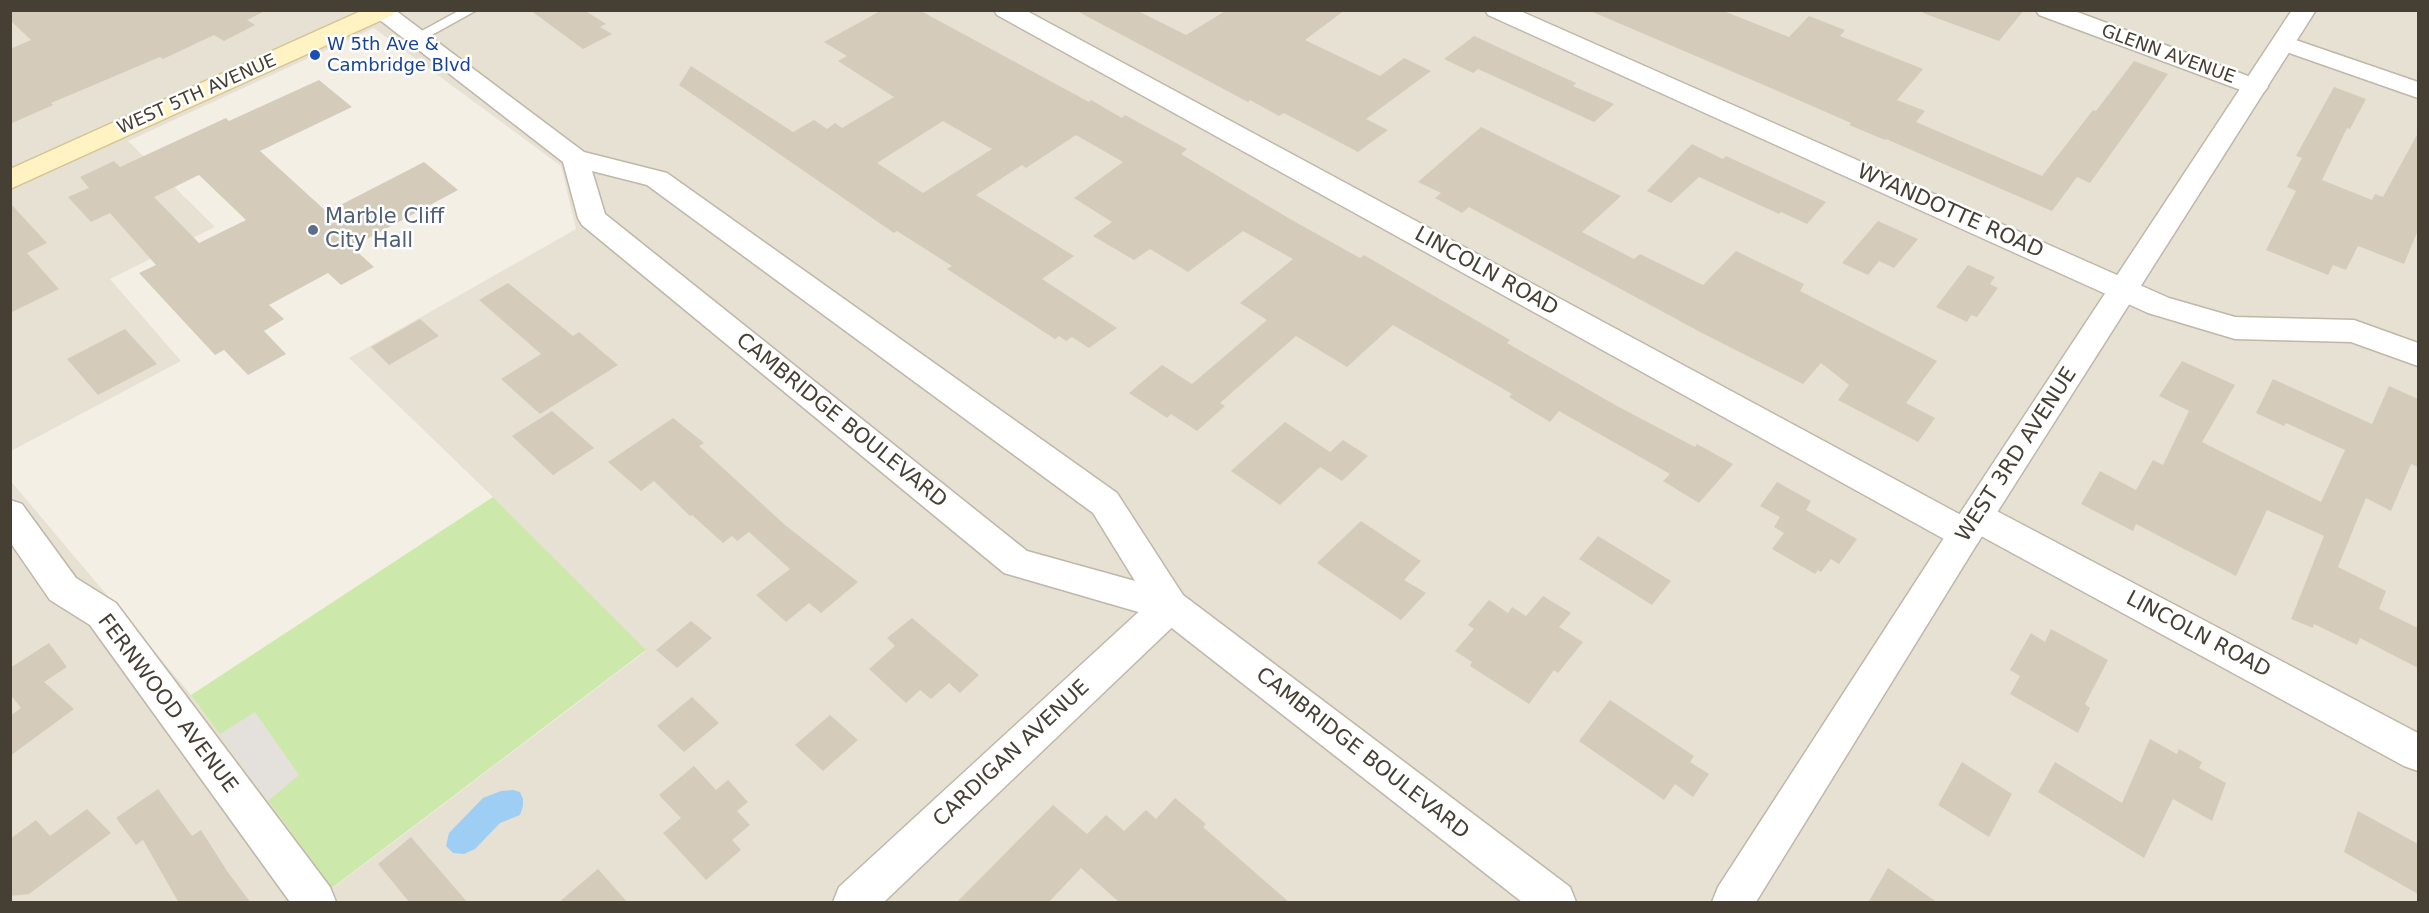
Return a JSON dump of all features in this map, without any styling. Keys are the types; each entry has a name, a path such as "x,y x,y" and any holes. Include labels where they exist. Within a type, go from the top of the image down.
{"main road":[{"name":"WEST 5TH AVENUE","path":"10,180 382,11"}],"street":[{"name":"LINCOLN ROAD","path":"1006,10 1971,525 2418,753"},
{"name":"WYANDOTTE ROAD","path":"1497,10 2124,290 2179,312 2235,328 2354,331 2418,354"},
{"name":"GLENN AVENUE","path":"2048,10 2255,87"},
{"name":"WEST 3RD AVENUE","path":"1733,903 1971,525 2304,10"},
{"name":"CAMBRIDGE BOULEVARD","path":"382,11 575,158 657,179 1105,503 1170,606 1555,903"},
{"path":"2284,43 2418,90"},
{"name":"CAMBRIDGE BOULEVARD","path":"575,158 592,218 1016,563 1170,606"},
{"name":"FERNWOOD AVENUE","path":"10,514 63,589 103,614 315,903"},
{"name":"CARDIGAN AVENUE","path":"854,903 1170,606"}],"lane":[{"path":"416,38 471,10"}],"shaded area":[{"path":"11,11 2418,11 2418,902 11,902 10,480 191,695 333,888 646,651 493,497 349,358 576,229 561,166 374,28 128,141 215,227 110,279 181,361 11,451"},
{"path":"255,712 299,775 268,801 220,734"}],"green space":[{"path":"493,497 646,650 332,888 191,695"}],"water":[{"path":"501,791 520,792 523,799 520,815 500,823 475,849 464,854 453,853 446,846 449,833 483,798"}],"building":[{"path":"10,10 267,10 247,20 255,25 224,41 214,35 163,59 160,57 51,103 53,105 10,124 10,49 31,40 10,20"},
{"path":"530,10 584,10 606,24 600,27 612,34 583,49"},
{"path":"882,10 919,10 1089,102 1091,100 1122,118 1125,115 1187,149 1181,154 1290,219 1360,258 1364,255 1510,340 1507,343 1617,406 1733,464 1699,503 1663,481 1670,474 1559,411 1550,422 1509,397 1512,394 1393,325 1347,367 1296,336 1220,403 1225,406 1197,431 1171,414 1167,418 1129,393 1162,365 1192,384 1267,320 1240,303 1293,259 1243,231 1188,272 1150,249 1134,260 1093,236 1112,222 1074,198 1123,162 1076,135 1026,168 1022,165 976,195 1074,256 1042,279 1117,328 1089,348 1072,337 1066,341 1059,336 1055,339 947,269 952,266 897,231 894,233 679,85 691,66 793,132 814,120 827,129 835,123 842,128 894,97 838,61 847,56 824,42","holes":["943,121 992,149 923,193 877,163"]},
{"path":"1075,10 1136,10 1186,35 1227,10 1345,10 1305,40 1380,76 1404,58 1431,71 1366,119 1388,130 1358,152 1284,113 1279,116 1250,100 1248,102"},
{"path":"1588,10 1721,10 1789,37 1809,16 1845,30 1840,36 1923,69 1897,100 1925,111 1916,122 2042,176 2134,61 2168,74 2090,183 2077,177 2052,211"},
{"path":"1924,10 2024,10 1999,41 1923,13"},
{"path":"1474,36 1576,83 1573,86 1614,104 1594,122 1478,69 1473,73 1444,59"},
{"name":"Marble Cliff City Hall","path":"319,80 352,107 260,151 327,212 424,162 458,190 352,247 374,267 341,285 328,273 269,305 284,319 264,331 286,354 248,375 224,350 215,355 139,273 156,265 110,213 91,222 68,197 89,188 80,177 114,161 120,167 226,118 229,121","holes":["199,175 246,220 199,243 154,197"]},
{"path":"2334,87 2366,99 2350,129 2347,128 2322,180 2372,200 2375,194 2383,197 2418,133 2418,230 2404,264 2358,246 2346,270 2333,265 2328,275 2266,250 2296,191 2287,187 2302,158 2296,156"},
{"path":"1481,127 1621,196 1582,232 1634,259 1640,254 1703,285 1736,251 1804,284 1800,291 1937,361 1906,403 1935,418 1918,442 1838,400 1849,385 1821,363 1803,384 1702,333 1469,207 1462,213 1435,198 1441,193 1418,182"},
{"path":"1692,144 1723,159 1726,156 1826,202 1807,224 1781,212 1779,214 1699,177 1671,203 1647,191"},
{"path":"10,203 47,243 27,253 59,289 10,313"},
{"path":"1878,221 1918,239 1894,268 1879,261 1868,275 1842,263"},
{"path":"1968,265 1995,277 1990,284 1998,288 1977,317 1971,315 1967,322 1936,307"},
{"path":"508,283 573,336 579,332 618,365 540,414 501,379 541,354 479,300"},
{"path":"420,319 439,336 389,365 371,347"},
{"path":"125,329 157,364 98,395 67,359"},
{"path":"2182,361 2235,385 2202,442 2321,502 2345,450 2286,423 2284,426 2256,413 2273,379 2372,424 2389,386 2418,399 2418,467 2411,464 2391,511 2366,498 2338,567 2386,591 2379,609 2418,628 2418,668 2360,638 2357,645 2314,624 2313,628 2291,619 2324,536 2267,510 2236,576 2136,524 2133,531 2081,504 2100,471 2136,490 2153,460 2163,465 2189,411 2159,396"},
{"path":"552,411 594,448 553,475 512,436"},
{"path":"673,418 704,443 699,446 785,525 858,582 821,613 809,603 786,622 756,595 790,569 749,532 737,541 732,536 723,543 692,515 690,516 654,481 641,491 608,462"},
{"path":"1285,422 1330,452 1343,440 1368,456 1342,481 1320,467 1280,505 1231,471"},
{"path":"1777,482 1811,501 1806,510 1857,539 1839,564 1831,559 1821,572 1818,570 1815,574 1772,549 1784,533 1774,527 1780,517 1760,506"},
{"path":"1361,521 1421,561 1404,580 1426,593 1401,620 1317,563"},
{"path":"1598,536 1671,581 1652,605 1579,559"},
{"path":"1543,596 1571,613 1559,627 1583,642 1558,673 1554,670 1529,704 1470,666 1472,662 1455,651 1474,629 1468,625 1489,600 1508,613 1512,607 1526,616"},
{"path":"912,618 979,675 960,693 949,683 931,699 920,690 906,703 869,669 895,646 887,638"},
{"path":"691,621 712,638 677,668 656,650"},
{"path":"2051,629 2108,660 2085,704 2090,708 2078,733 2010,694 2020,676 2010,670 2031,633 2045,642"},
{"path":"49,643 67,667 44,682 74,709 10,756 10,716 21,708 10,694 10,668"},
{"path":"692,697 719,723 684,752 657,726"},
{"path":"1610,700 1694,756 1690,762 1709,774 1693,797 1675,784 1664,800 1579,741"},
{"path":"830,715 858,740 823,771 795,745"},
{"path":"2150,739 2177,754 2179,749 2202,762 2199,768 2226,783 2212,821 2173,799 2144,858 2038,792 2055,762 2122,803"},
{"path":"1962,762 2012,794 1989,837 1938,805"},
{"path":"694,766 716,790 728,780 748,802 737,811 750,825 732,840 741,850 706,880 663,833 681,818 659,795"},
{"path":"158,789 192,836 201,830 251,903 179,903 143,840 136,845 116,818"},
{"path":"1175,798 1206,824 1203,827 1290,903 1120,903 1081,868 1048,903 956,903 1053,805 1087,834 1106,815 1124,831 1146,810 1156,819"},
{"path":"87,809 111,833 29,894 10,896 10,839 36,820 50,836"},
{"path":"2358,811 2418,844 2418,894 2344,852"},
{"path":"411,837 468,903 410,903 378,864"},
{"path":"1888,868 1938,903 1868,903"},
{"path":"598,869 628,903 558,903"}],"place":[{"name":"W 5th Ave & Cambridge Blvd","path":"315,55"},
{"name":"Marble Cliff City Hall","path":"313,230"}]}
